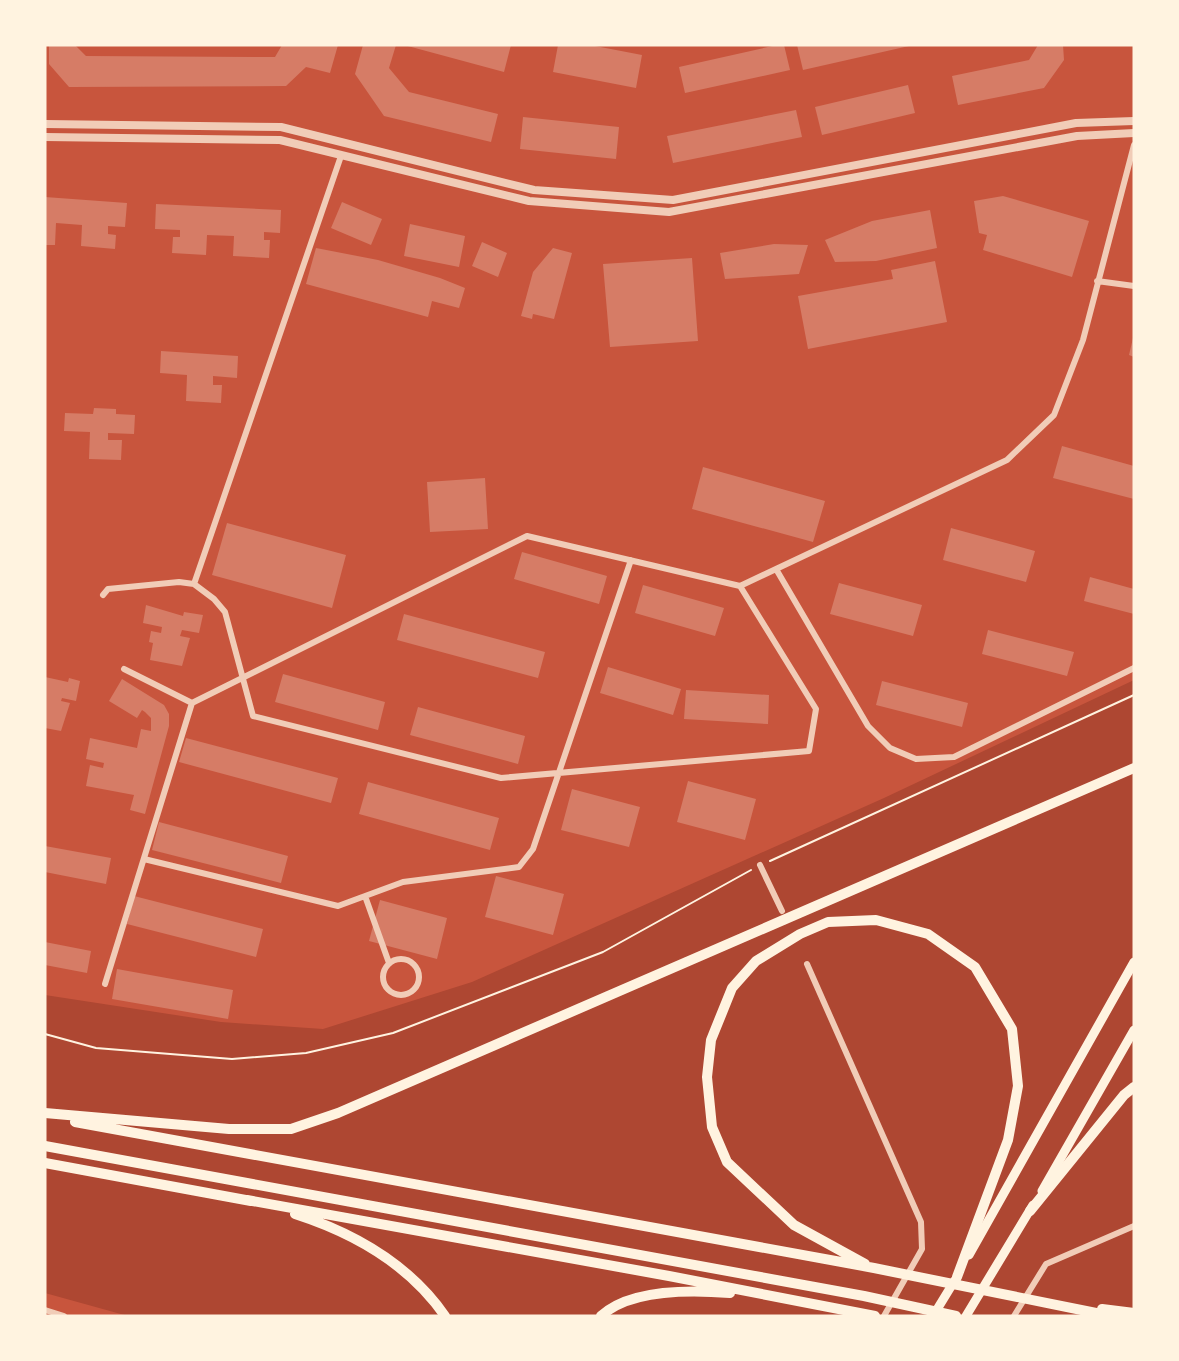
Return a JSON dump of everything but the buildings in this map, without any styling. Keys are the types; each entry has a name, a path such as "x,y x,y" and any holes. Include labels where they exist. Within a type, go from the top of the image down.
{"highway":[{"path":"45,1115 230,1129 291,1129 349,1108 1134,768"},
{"path":"874,1268 794,1225 727,1162 712,1126 707,1077 711,1040 732,988 756,962 800,934 828,922 876,920 928,934 975,967 1012,1029 1018,1086 1008,1140 957,1276"},
{"path":"1030,1211 1124,1095 1134,1087"},
{"path":"45,1115 874,1268 1111,1316"},
{"path":"45,1146 864,1296 956,1316"},
{"path":"45,1163 875,1316"},
{"path":"247,1200 330,1225 386,1256 429,1293 445,1316"},
{"path":"601,1316 609,1308 657,1293 719,1292 794,1300"},
{"path":"1057,1304 1134,1313"}],"main road":[{"path":"933,1316 1134,962"},
{"path":"966,1316 1030,1211 1134,1030"}],"street":[{"path":"45,124 281,127 534,190 673,200 1076,123 1134,121"},
{"path":"45,137 280,140 530,201 669,212 1077,135 1134,133"},
{"path":"105,984 192,703 527,536 740,586 1007,460 1054,415 1083,340 1134,145"},
{"path":"194,584 341,156"},
{"path":"1097,281 1134,286"},
{"path":"144,859 338,906 403,882 519,867 533,849 631,560"},
{"path":"776,569 868,726 890,748 916,759 954,757 1134,668"},
{"path":"103,595 108,589 179,582 194,584 225,612 253,716 501,778 809,751 816,709 740,586"},
{"path":"124,669 192,703"},
{"path":"760,865 782,911"},
{"path":"365,896 389,963 382,979 387,989 404,995 414,989 419,978 412,963 400,959 389,963"},
{"path":"807,964 921,1222 922,1249 884,1316"},
{"path":"1014,1316 1046,1264 1134,1226"},
{"path":"45,1310 64,1316"}],"path":[{"path":"45,1034 96,1048 232,1059 306,1053 393,1033 603,952 760,865 1134,695"}],"shaded area":[{"path":"1134,680 1134,1316 128,1316 45,1293 45,995 221,1022 323,1029 472,982 884,798"}]}
